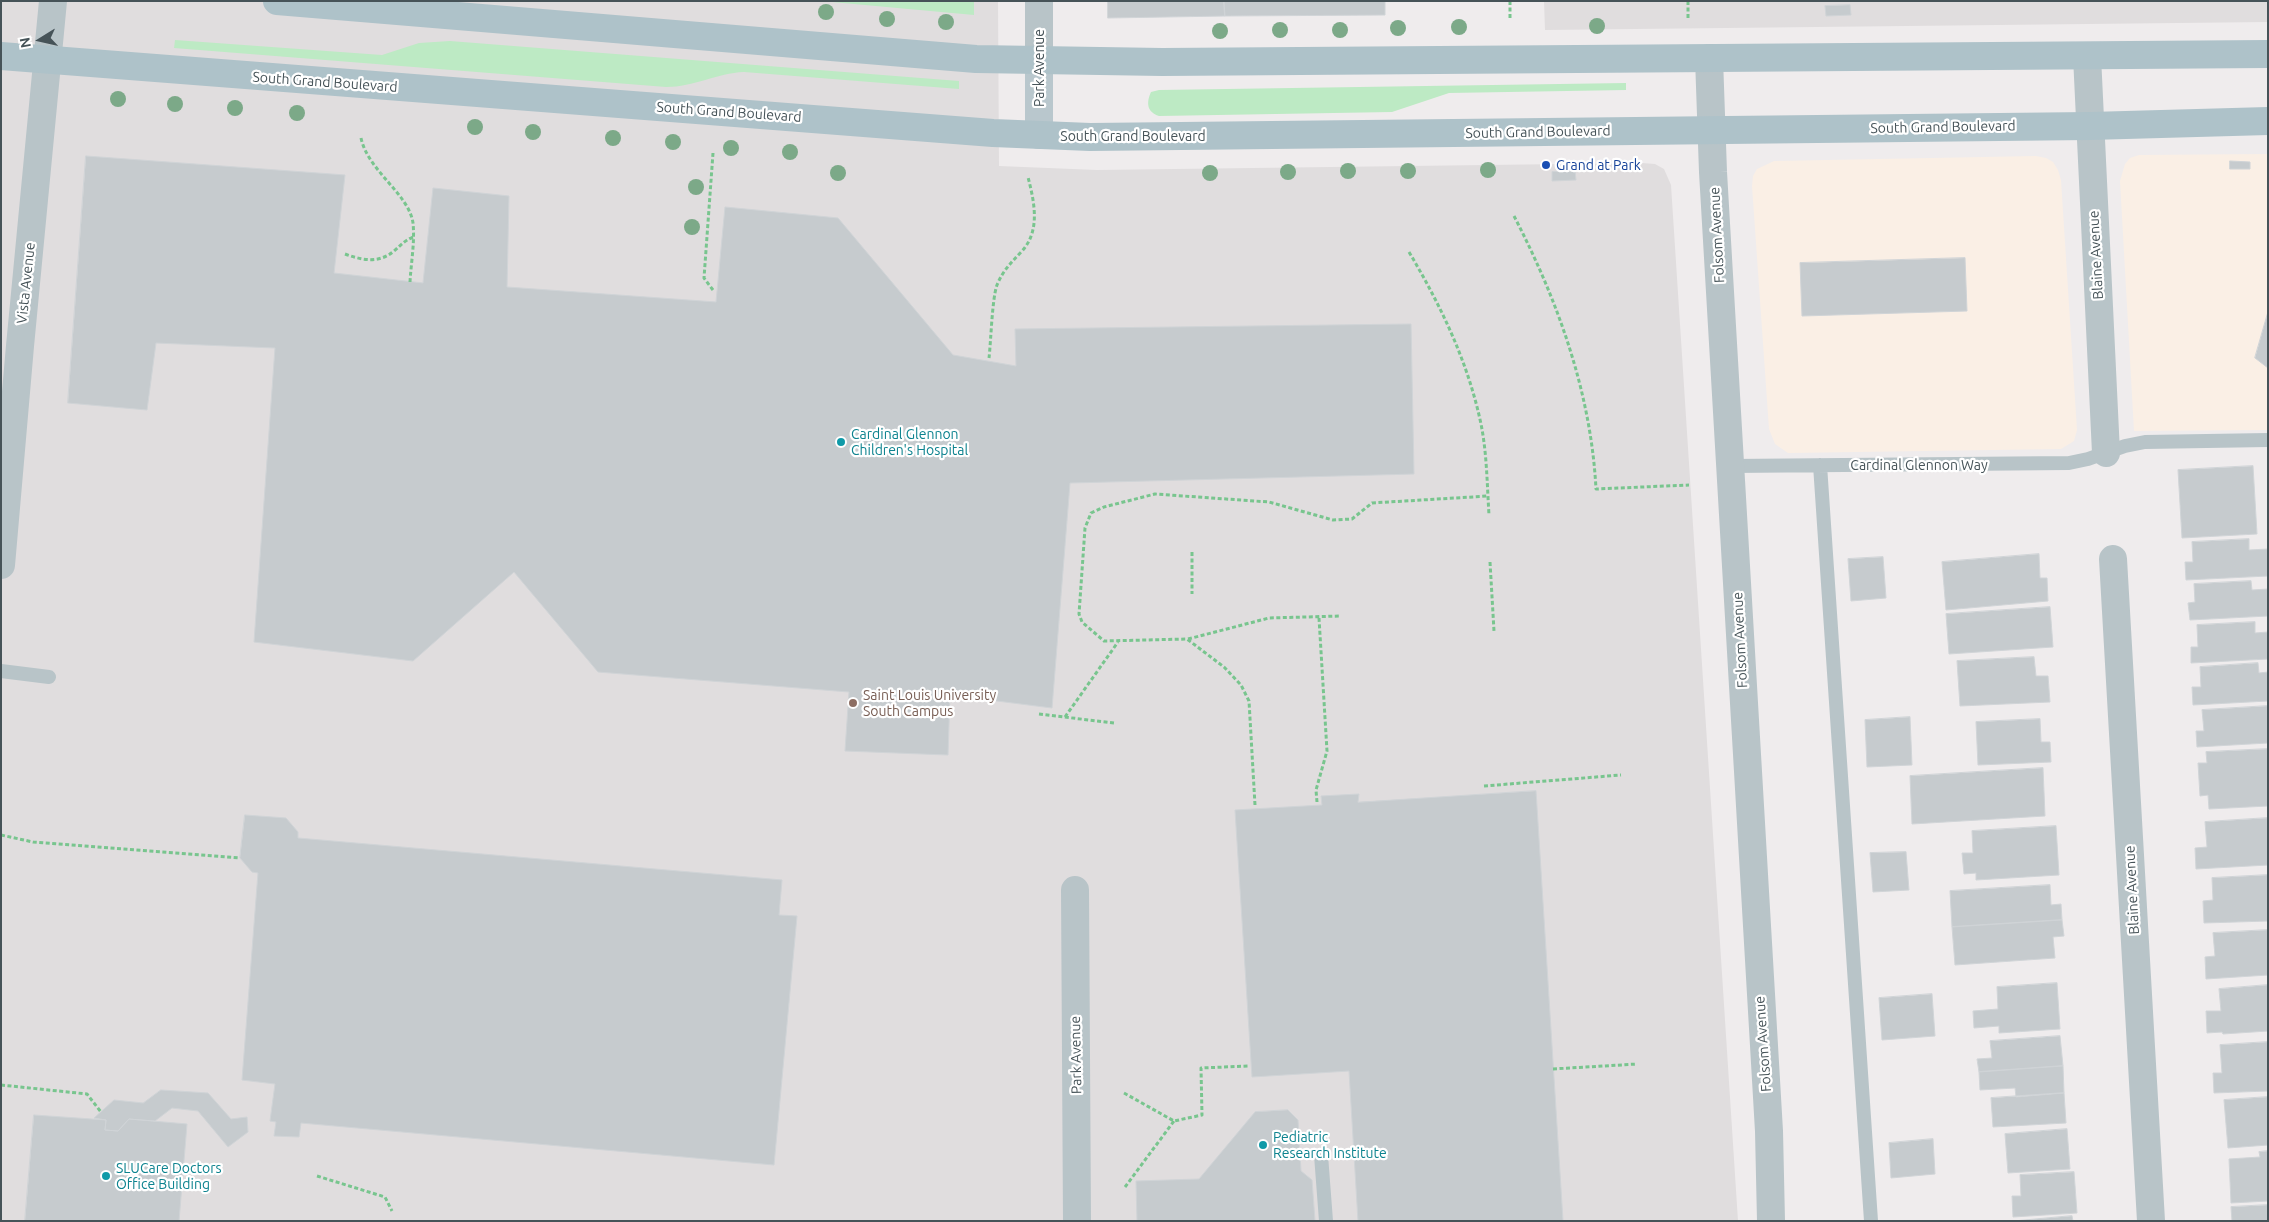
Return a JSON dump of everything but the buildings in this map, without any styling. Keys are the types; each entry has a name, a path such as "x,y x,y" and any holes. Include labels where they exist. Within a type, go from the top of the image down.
{"main road":[{"path":"277,1 976,59 1039,62 2268,54"},
{"name":"South Grand Boulevard","path":"1,56 1039,135 1167,137 2090,126 2268,121"}],"street":[{"name":"Vista Avenue","path":"1,566 53,1"},
{"name":"Park Avenue","path":"1039,1 1039,135"},
{"name":"Blaine Avenue","path":"2087,56 2106,453"},
{"name":"Folsom Avenue","path":"1709,58 1711,130 1769,1131 1771,1221"},
{"name":"Blaine Avenue","path":"2113,559 2151,1221"},
{"name":"Park Avenue","path":"1075,890 1077,1221"}],"lane":[{"name":"Cardinal Glennon Way","path":"1731,466 2069,464 2125,446 2145,442 2268,440"},
{"path":"1820,465 1871,1221"},
{"path":"1,671 49,677"},
{"path":"1321,1155 1326,1221"}],"path":[{"path":"1510,1 1510,20"},
{"path":"1688,1 1688,18"},
{"path":"361,138 364,151 402,200 413,222 410,282"},
{"path":"713,153 704,278 713,290"},
{"path":"989,358 996,286 1009,262 1023,249 1033,230 1035,208 1028,177"},
{"path":"1514,216 1551,294 1574,362 1594,454 1596,489 1689,484"},
{"path":"345,254 363,260 379,259 393,252 403,241 413,237"},
{"path":"1409,252 1432,291 1456,344 1471,385 1481,424 1487,468 1489,515"},
{"path":"1340,616 1269,618 1187,639 1104,641 1092,633 1082,622 1080,614 1085,528 1091,513 1104,506 1155,494 1269,502 1333,520 1352,519 1372,503 1488,496"},
{"path":"1192,552 1192,594"},
{"path":"1490,562 1494,631"},
{"path":"1317,802 1316,790 1326,751 1319,618"},
{"path":"1187,639 1224,667 1241,685 1249,701 1255,805"},
{"path":"1065,717 1119,641"},
{"path":"1039,714 1114,723"},
{"path":"1484,786 1622,775"},
{"path":"1,835 33,842 240,858"},
{"path":"1553,1069 1637,1064"},
{"path":"1125,1187 1174,1121 1202,1115 1201,1068 1248,1066"},
{"path":"1,1085 87,1094 101,1112"},
{"path":"1124,1093 1174,1121"},
{"path":"316,1176 385,1197 392,1211"}],"shaded area":[{"name":"Saint Louis University South Campus","path":"1,1 998,1 999,166 1097,170 1642,163 1655,164 1664,169 1671,185 1738,1221 1,1221"},
{"path":"1544,1 2268,1 2268,22 1545,30"},
{"path":"2268,154 2268,430 2134,431 2120,181 2125,164 2130,158 2139,155"},
{"path":"2036,156 2053,162 2061,180 2077,430 2074,441 2061,449 1788,453 1775,444 1769,429 1752,186 1753,176 1757,169 1774,161"}],"green space":[{"path":"821,1 974,1 974,15"},
{"path":"175,40 382,55 419,43 450,41 959,81 959,89 744,72 686,85 666,87 174,48"},
{"path":"1626,83 1626,90 1449,93 1392,112 1159,116 1150,110 1148,103 1151,92 1159,90"}],"place":[{"name":"Grand at Park","path":"1546,165"},
{"name":"Cardinal Glennon Children's Hospital","path":"841,442"},
{"name":"Saint Louis University South Campus","path":"853,703"},
{"name":"Pediatric Research Institute","path":"1263,1145"},
{"name":"SLUCare Doctors Office Building","path":"106,1176"}]}
